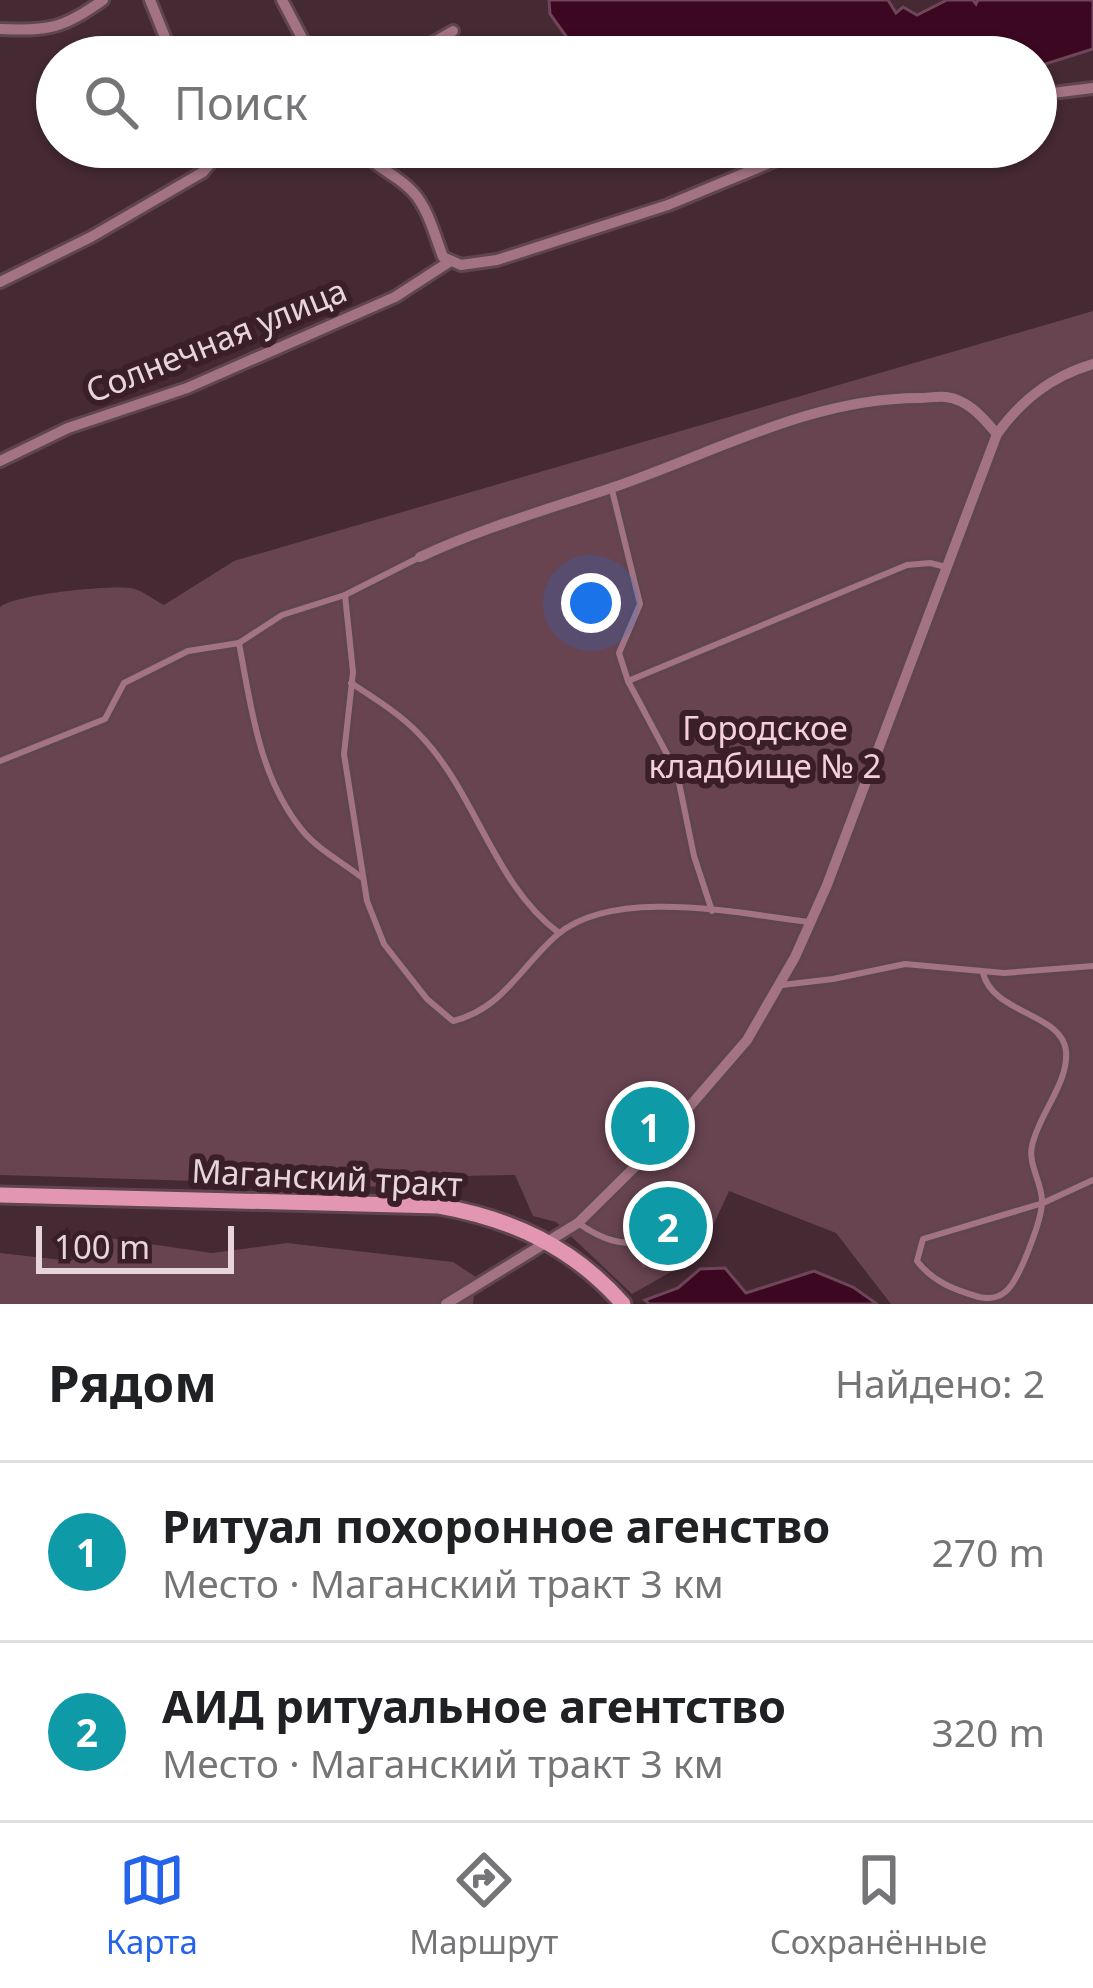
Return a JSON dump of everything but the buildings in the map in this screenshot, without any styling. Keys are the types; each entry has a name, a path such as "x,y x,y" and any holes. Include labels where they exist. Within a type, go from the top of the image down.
{"main road":[{"name":"Маганский тракт","path":"0,1195 439,1206 521,1227 552,1243 590,1270 622,1304"}],"street":[{"path":"0,29 38,32 62,27 103,0"},
{"path":"151,0 165,36"},
{"path":"283,0 301,36"},
{"path":"444,36 453,31"},
{"path":"1057,92 1093,88"},
{"path":"0,282 91,237 206,168"},
{"path":"380,168 411,188 449,262 497,260 522,253 668,205 757,168"},
{"name":"Солнечная улица","path":"0,461 68,428 188,388 395,297 449,262"},
{"path":"446,1304 578,1223 652,1150 746,1040 780,985 809,922 998,434 1015,409 1042,386 1093,364"},
{"path":"420,557 742,436 879,398 943,396 961,401 998,434"}],"lane":[{"path":"611,488 640,604 619,653 628,681 676,773 712,911"},
{"path":"0,761 105,719 124,682 188,651 239,643 282,615 345,595 420,557"},
{"path":"628,681 907,565 946,567"},
{"path":"345,595 351,683 344,754 368,901 383,944 428,999 453,1021 477,1015 504,994 559,933 591,915 632,908 809,922"},
{"path":"239,643 255,728 272,779 303,832 364,879"},
{"path":"351,683 419,734 446,768 531,912 559,933"},
{"path":"780,985 905,964 983,973 1093,966"},
{"path":"983,973 991,992 1045,1024 1065,1045 1060,1077 1032,1145 1031,1160 1043,1203 1015,1281 1004,1293 986,1299 942,1284 917,1261 923,1239 1043,1203 1093,1180"},
{"path":"578,1223 603,1240 624,1245 652,1243"}],"green space":[{"name":"Городское кладбище № 2","path":"1093,311 1093,1304 891,1304 836,1233 729,1191 699,1256 632,1294 556,1222 533,1216 515,1175 465,1176 423,1188 0,1175 0,607 42,594 120,587 135,589 164,605 234,561"},
{"path":"101,1237 212,1253 287,1243 453,1262 476,1277 473,1304 0,1304 0,1253 71,1261"}],"shaded area":[{"path":"549,0 888,0 896,13 903,7 917,15 947,0 976,4 978,0 1093,0 1093,49 1057,60 1057,36 566,36 550,14"},
{"path":"725,1268 746,1293 814,1271 853,1287 877,1304 649,1304 645,1300 678,1288 700,1269"}],"place":[{"name":"Ритуал похоронное агенство","path":"650,1126"},
{"name":"АИД ритуальное агентство","path":"668,1226"}]}
